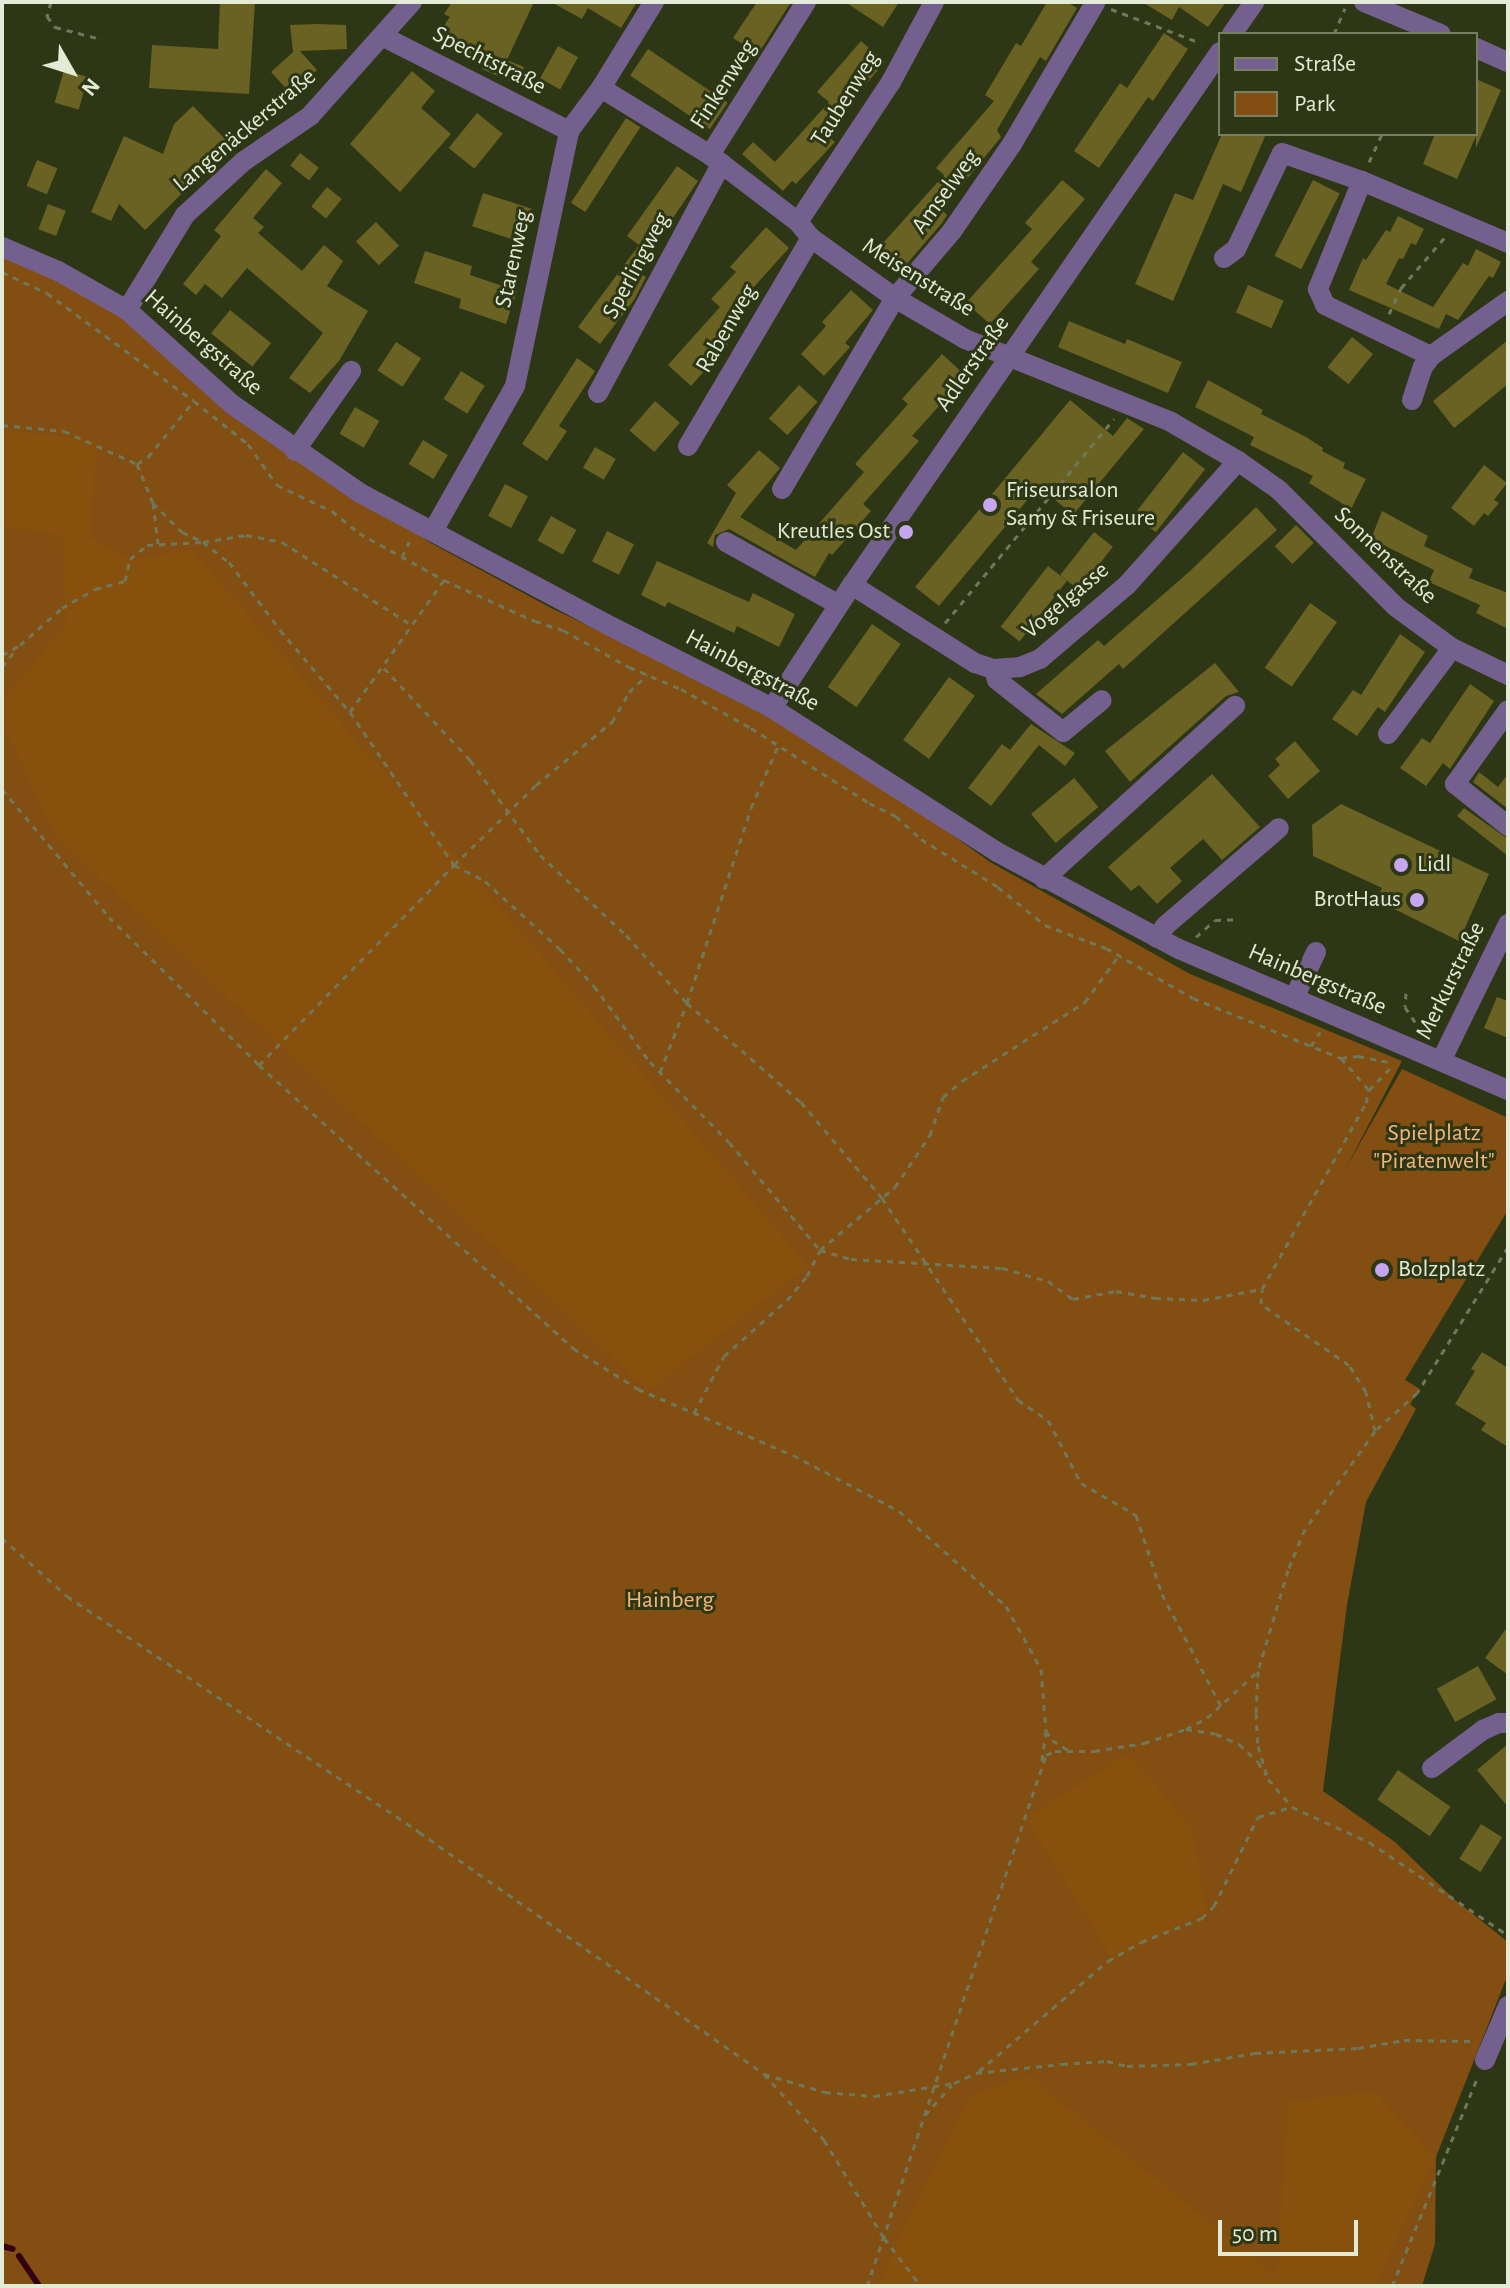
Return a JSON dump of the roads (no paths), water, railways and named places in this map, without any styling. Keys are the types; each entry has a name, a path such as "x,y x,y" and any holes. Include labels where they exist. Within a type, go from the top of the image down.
{"street":[{"name":"Langenäckerstraße","path":"127,310 185,215 244,161 310,116 384,37 412,2"},
{"name":"Starenweg","path":"433,531 515,386 569,131 601,88 654,2"},
{"name":"Finkenweg","path":"716,159 806,2"},
{"name":"Taubenweg","path":"804,230 934,2"},
{"path":"1233,32 1254,2"},
{"path":"1364,2 1436,32"},
{"name":"Amselweg","path":"782,489 895,298 952,231 1004,157 1095,3"},
{"name":"Spechtstraße","path":"384,37 569,131"},
{"name":"Adlerstraße","path":"772,708 852,585 1009,358 1213,48"},
{"path":"1478,49 1508,62"},
{"name":"Meisenstraße","path":"601,88 716,159 895,298 965,339 1171,422 1238,461"},
{"path":"1224,258 1236,249 1282,153 1362,181 1508,243"},
{"name":"Sperlingweg","path":"598,393 716,159"},
{"path":"1362,181 1318,289 1325,305 1431,356"},
{"name":"Rabenweg","path":"688,446 804,230"},
{"name":"Hainbergstraße","path":"2,247 58,271 127,310 233,405 295,451 360,493 772,708 1044,879 1157,938 1508,1090"},
{"path":"1412,400 1423,367 1431,356 1508,301"},
{"path":"295,451 351,371"},
{"name":"Sonnenstraße","path":"1238,461 1279,490 1396,607 1452,648 1508,675"},
{"name":"Vogelgasse","path":"994,669 1020,667 1051,650 1127,585 1238,461"},
{"path":"726,542 839,605"},
{"path":"852,585 975,663 994,669 997,680 1063,732 1102,700"},
{"path":"1388,734 1452,648"},
{"path":"1044,879 1235,706"},
{"path":"1508,710 1455,784 1508,826"},
{"path":"1157,938 1165,926 1279,828"},
{"name":"Merkurstraße","path":"1441,1061 1508,924"},
{"path":"1294,998 1316,952"},
{"path":"1432,1768 1483,1730 1508,1723"},
{"path":"1488,2052 1508,2006"}],"waterway":[{"path":"2,2246 13,2249"},
{"path":"19,2256 39,2286"}],"place":[{"name":"Friseursalon Samy & Friseure","path":"990,505"},
{"name":"Kreutles Ost","path":"906,532"},
{"name":"Lidl","path":"1401,865"},
{"name":"BrotHaus","path":"1417,900"},
{"name":"Bolzplatz","path":"1382,1270"}],"park label":[{"name":"Spielplatz \"Piratenwelt\"","path":"1434,1148"},
{"name":"Hainberg","path":"670,1601"}]}
